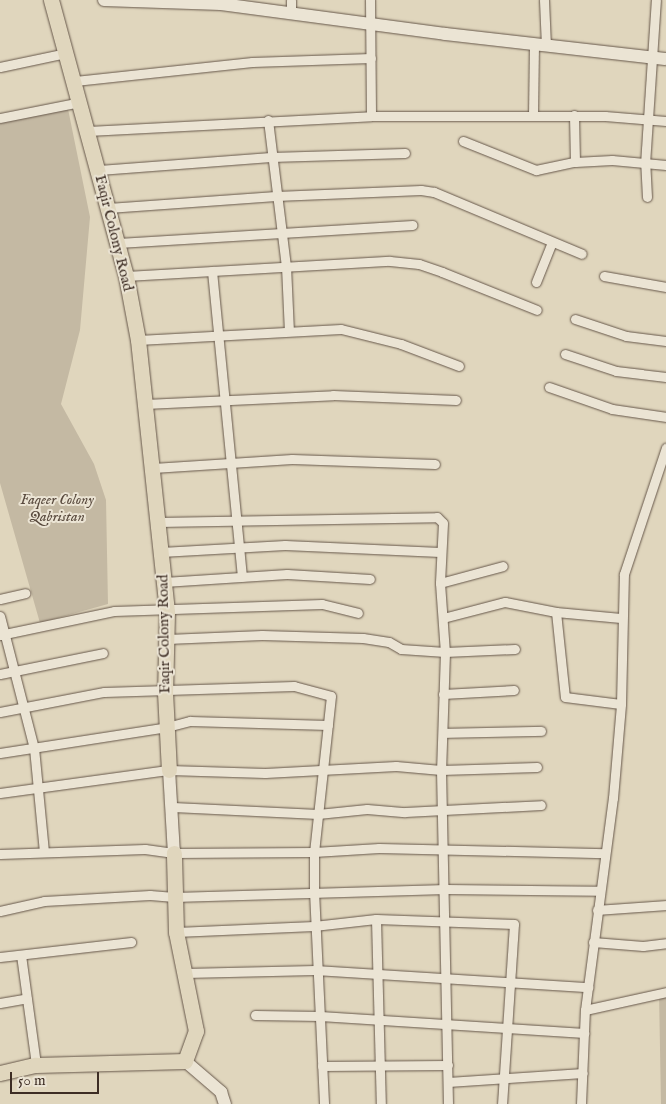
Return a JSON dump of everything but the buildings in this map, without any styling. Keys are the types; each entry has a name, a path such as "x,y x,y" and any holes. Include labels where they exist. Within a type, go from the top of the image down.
{"main road":[{"name":"Faqir Colony Road","path":"51,0 75,81 118,243 138,340 167,612 165,692 173,807 176,932 196,1031 185,1061"},
{"path":"104,0 217,2 291,6 370,22 666,59"},
{"path":"0,1073 36,1066 185,1061 221,1092 225,1104"}],"street":[{"path":"370,0 371,116"},
{"path":"533,116 544,0"},
{"path":"647,197 645,164 656,0"},
{"path":"652,57 666,52"},
{"path":"0,67 66,53"},
{"path":"75,81 153,70 252,62 371,58"},
{"path":"0,118 80,102"},
{"path":"574,115 575,162"},
{"path":"88,131 371,116 574,115 666,121"},
{"path":"268,120 271,157 286,266 290,331"},
{"path":"463,141 526,168 536,170 575,162 612,160 666,165"},
{"path":"99,170 271,157 405,153"},
{"path":"108,208 276,196 403,190 434,192 582,254"},
{"path":"118,243 412,224"},
{"path":"536,282 552,242"},
{"path":"126,276 390,261 419,264 537,310"},
{"path":"212,271 242,577"},
{"path":"604,276 666,287"},
{"path":"575,319 626,336 666,341"},
{"path":"138,340 342,329 401,344 459,366"},
{"path":"565,354 616,371 666,376"},
{"path":"549,387 612,409 666,417"},
{"path":"144,404 224,398 333,395 456,400"},
{"path":"581,1104 585,1010 605,853 621,704 620,618 624,574 665,454"},
{"path":"153,468 232,461 292,459 435,464"},
{"path":"158,522 437,517 443,523 440,552 440,583 445,652 441,770 448,978 448,1104"},
{"path":"161,552 284,545 440,552"},
{"path":"440,583 503,566"},
{"path":"164,582 287,574 370,579"},
{"path":"0,598 25,593"},
{"path":"443,618 505,602 556,612 620,618"},
{"path":"2,635 114,611 167,612 322,604 358,613"},
{"path":"556,612 565,697 621,704"},
{"path":"0,616 2,635 24,707 34,748 44,851"},
{"path":"167,639 262,635 363,638 389,642 401,649 445,652 515,648"},
{"path":"0,674 103,653"},
{"path":"0,712 104,692 165,692 294,686 325,693 333,701 328,725 314,852 315,970 320,1016 324,1104"},
{"path":"443,694 514,690"},
{"path":"0,753 167,728 190,721 328,725"},
{"path":"443,734 541,731"},
{"path":"0,793 169,770 265,773 396,766 441,770 537,766"},
{"path":"173,807 318,814 367,808 443,810 541,806"},
{"path":"0,854 145,849 174,853 314,852 379,848 445,852 605,853"},
{"path":"0,911 44,901 150,895 174,898 314,890 599,891"},
{"path":"597,910 666,905"},
{"path":"376,919 377,1020 381,1104"},
{"path":"176,932 314,926 376,919 446,920 514,924 512,981 502,1104"},
{"path":"0,957 131,942"},
{"path":"593,942 643,946 666,942"},
{"path":"21,955 36,1066"},
{"path":"185,973 315,970 376,976 512,981 588,988"},
{"path":"585,1010 666,992"},
{"path":"0,1004 27,998"},
{"path":"255,1015 320,1016 584,1033"},
{"path":"322,1066 448,1065"},
{"path":"448,1082 504,1076 583,1073"}],"green space":[{"name":"Faqeer Colony Qabristan","path":"68,109 90,217 80,330 61,404 94,464 106,500 108,604 40,623 0,483 0,123"},
{"path":"666,992 666,1104 661,1104 659,993"}]}
